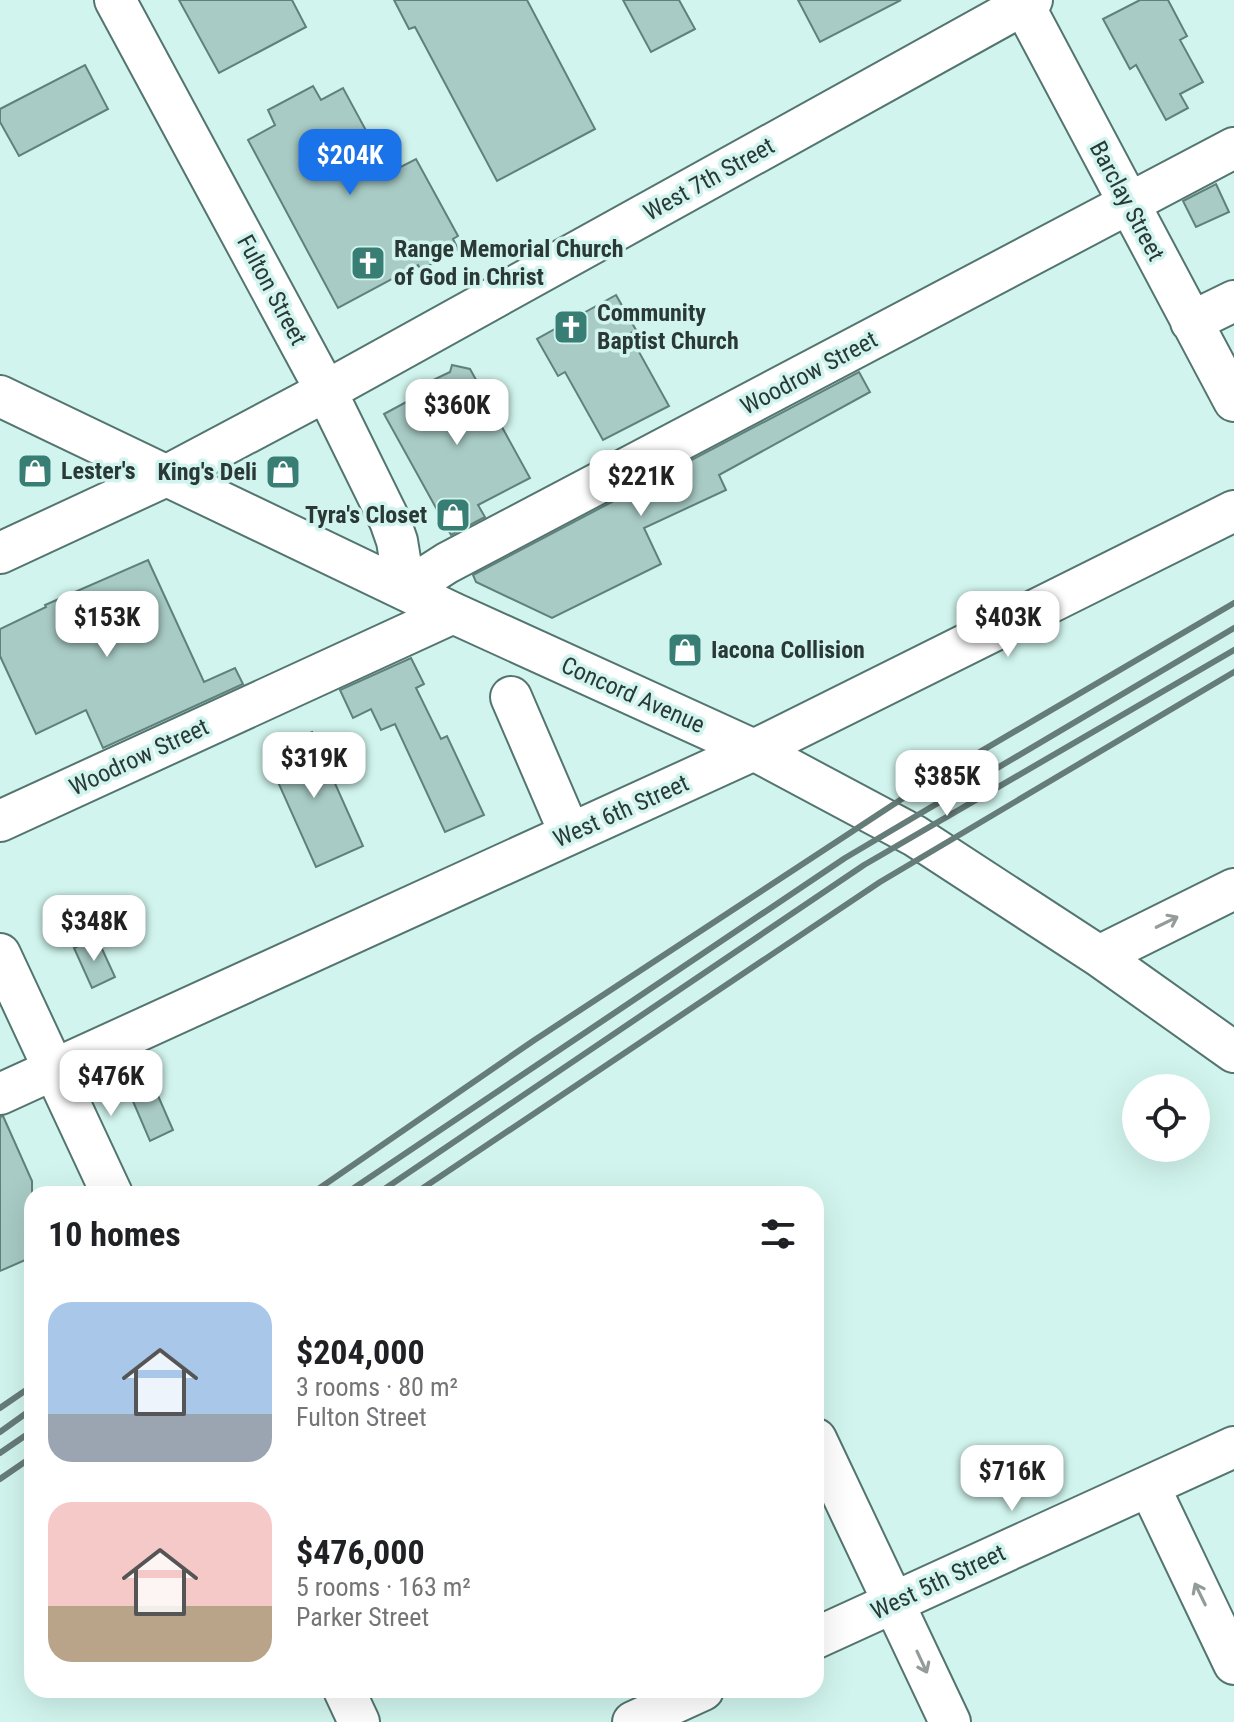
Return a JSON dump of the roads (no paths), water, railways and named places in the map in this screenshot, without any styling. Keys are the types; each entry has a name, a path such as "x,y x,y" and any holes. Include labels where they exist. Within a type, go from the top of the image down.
{"street":[{"name":"Fulton Street","path":"115,0 326,391 390,521 397,541 405,590"},
{"name":"West 7th Street","path":"0,553 166,476 326,391 1026,2"},
{"name":"Barclay Street","path":"1026,2 1234,401"},
{"name":"Woodrow Street","path":"405,590 461,556 1234,148"},
{"path":"1191,322 1234,301"},
{"name":"Concord Avenue","path":"0,396 453,613 754,750 915,836 1099,956 1234,1052"},
{"name":"West 6th Street","path":"0,1094 754,750 1234,511"},
{"name":"Woodrow Street","path":"0,821 453,613"},
{"path":"511,697 570,834"},
{"path":"1099,956 1234,889"},
{"path":"0,954 108,1186"},
{"name":"West 5th Street","path":"824,1634 1234,1447"},
{"path":"824,1456 950,1722"},
{"path":"1149,1486 1234,1664"},
{"path":"348,1698 359,1722"},
{"path":"651,1718 688,1698"}],"railway":[{"path":"323,1186 533,1041 920,787 1234,603"},
{"path":"357,1186 845,858 1234,628"},
{"path":"389,1186 864,865 1234,650"},
{"path":"426,1186 880,882 1234,672"},
{"path":"0,1408 24,1392"},
{"path":"0,1432 24,1415"},
{"path":"0,1453 24,1436"},
{"path":"0,1479 24,1462"}],"place":[{"name":"Range Memorial Church of God in Christ","path":"368,263"},
{"name":"Community Baptist Church","path":"571,327"},
{"name":"Lester's","path":"35,471"},
{"name":"King's Deli","path":"283,472"},
{"name":"Tyra's Closet","path":"453,515"},
{"name":"Iacona Collision","path":"685,650"}]}
